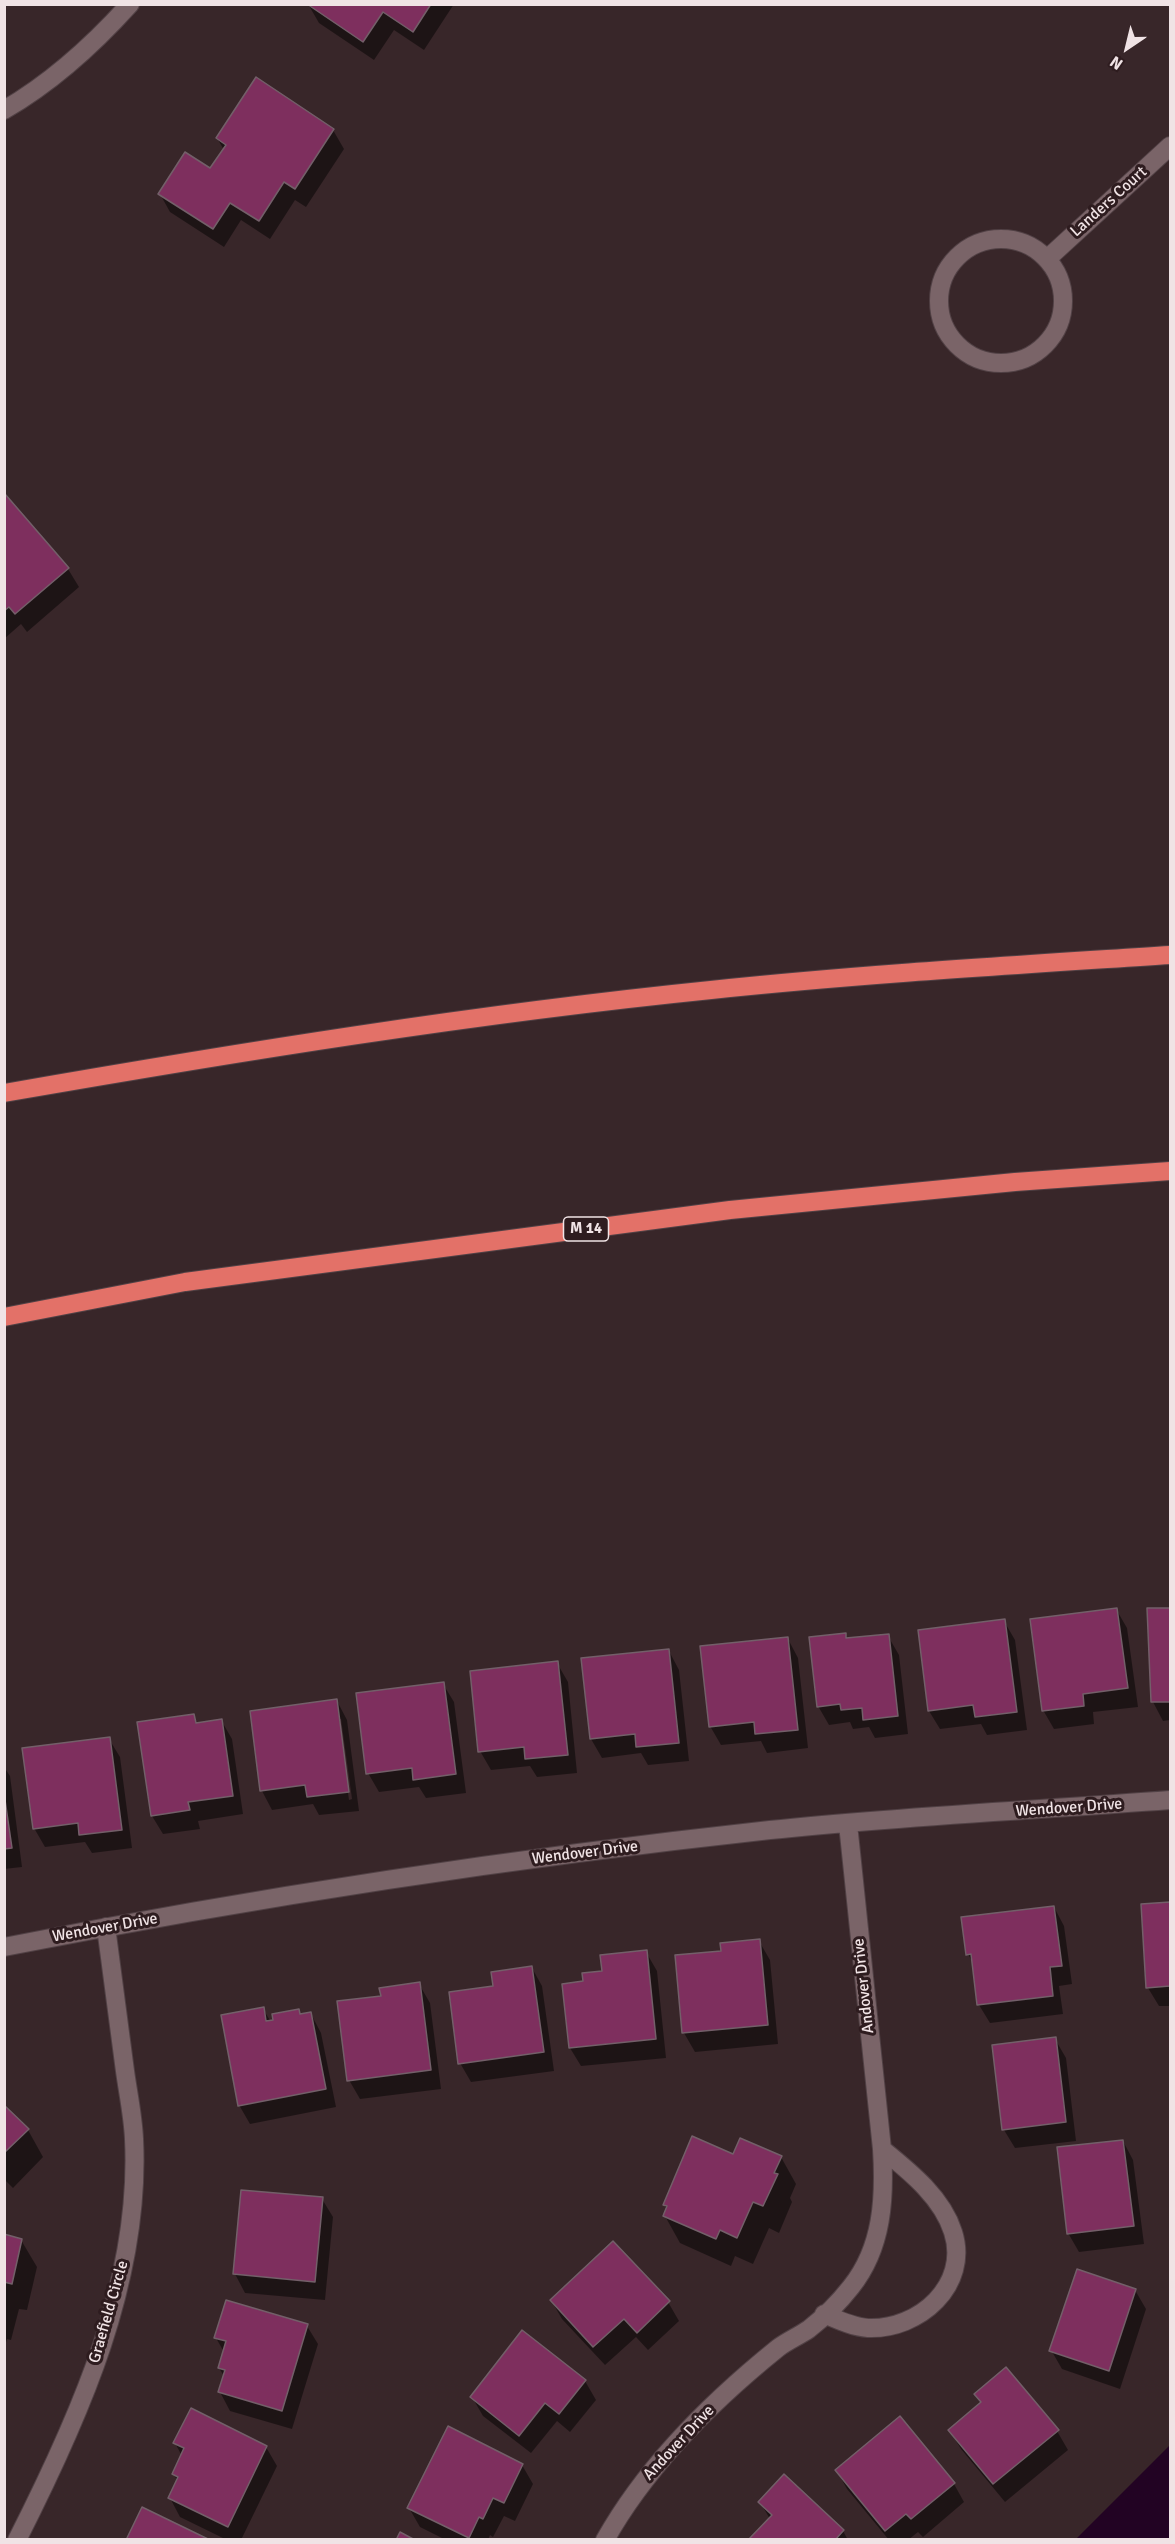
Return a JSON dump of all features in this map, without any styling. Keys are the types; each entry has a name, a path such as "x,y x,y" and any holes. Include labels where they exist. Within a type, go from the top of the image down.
{"highway":[{"path":"4,1093 402,1028 711,990 1170,954"},
{"name":"M 14","path":"4,1317 185,1282 730,1210 1015,1182 1170,1172"}],"street":[{"path":"4,111 29,96 94,42 130,4"},
{"name":"Landers Court","path":"1047,259 1170,146"},
{"path":"993,239 1013,240 1031,247 1047,259 1059,277 1064,298 1061,319 1052,338 1036,353 1017,362 995,363 975,358 957,346 945,328 939,309 939,290 946,271 958,256 974,244 993,239"},
{"name":"Wendover Drive","path":"4,1947 106,1927 380,1882 557,1856 772,1830 1170,1800"},
{"name":"Andover Drive","path":"605,2540 619,2514 648,2475 699,2419 779,2347 810,2327 851,2287 866,2262 882,2220 885,2182 848,1824"},
{"name":"Graefield Circle","path":"17,2540 48,2478 95,2364 120,2282 132,2213 134,2138 106,1927"},
{"path":"824,2314 866,2328 880,2328 907,2321 929,2308 952,2279 956,2266 955,2241 945,2214 915,2178 882,2149"}],"shaded area":[{"path":"1170,2445 1170,2539 1076,2539"}],"building":[{"path":"307,4 431,4 413,32 383,12 363,42"},
{"path":"256,77 334,129 295,189 284,182 259,221 230,203 213,229 158,194 185,152 210,168 226,145 216,138"},
{"path":"5,494 69,568 15,614 9,607 4,611"},
{"path":"1117,1608 1128,1688 1083,1694 1084,1706 1042,1711 1030,1619"},
{"path":"1147,1608 1170,1608 1170,1702 1151,1702"},
{"path":"1005,1619 1017,1712 975,1717 973,1705 928,1711 918,1630"},
{"path":"846,1633 846,1638 889,1634 898,1716 863,1720 862,1708 841,1710 840,1704 817,1707 809,1637"},
{"path":"788,1637 798,1730 755,1734 754,1722 709,1727 700,1646"},
{"path":"669,1649 679,1743 636,1747 635,1734 590,1739 581,1658"},
{"path":"558,1661 568,1755 525,1759 524,1747 478,1752 470,1671"},
{"path":"444,1682 456,1774 413,1780 412,1768 366,1774 356,1693"},
{"path":"337,1699 349,1792 307,1797 305,1785 260,1791 250,1711"},
{"path":"194,1714 196,1723 222,1719 233,1796 188,1802 190,1810 151,1816 137,1722"},
{"path":"110,1737 122,1830 79,1835 78,1823 33,1829 22,1748"},
{"path":"4,1793 12,1848 4,1849"},
{"path":"1170,1902 1170,1986 1146,1988 1141,1904"},
{"path":"1054,1906 1062,1966 1050,1967 1053,1996 977,2005 971,1954 966,1955 961,1917"},
{"path":"760,1939 768,2025 682,2033 675,1955 721,1951 720,1943"},
{"path":"647,1950 656,2039 569,2048 562,1984 583,1981 582,1973 602,1971 600,1955"},
{"path":"532,1966 544,2052 458,2064 449,1992 493,1986 491,1972"},
{"path":"420,1982 431,2070 347,2081 337,2001 381,1996 379,1988"},
{"path":"264,2007 266,2021 273,2020 272,2014 299,2009 300,2014 311,2012 326,2089 238,2106 221,2015"},
{"path":"1056,2037 1066,2122 1002,2130 992,2045"},
{"path":"4,2105 29,2129 4,2153"},
{"path":"692,2136 733,2154 740,2138 782,2156 774,2173 778,2174 763,2206 753,2202 737,2238 720,2230 716,2239 663,2216 667,2206 663,2205"},
{"path":"1123,2140 1134,2226 1067,2234 1057,2147"},
{"path":"241,2190 323,2197 315,2282 233,2274"},
{"path":"4,2234 22,2239 12,2284 4,2282"},
{"path":"613,2241 670,2301 637,2333 624,2319 593,2347 550,2300"},
{"path":"1077,2269 1136,2289 1109,2371 1049,2351"},
{"path":"226,2300 308,2324 282,2411 218,2392 225,2370 218,2368 226,2341 214,2338"},
{"path":"522,2330 586,2380 559,2414 545,2403 519,2436 470,2397"},
{"path":"1006,2367 1059,2430 993,2484 948,2430 981,2402 974,2394"},
{"path":"191,2408 267,2446 228,2527 168,2498 178,2477 172,2474 184,2448 173,2443"},
{"path":"900,2416 955,2483 911,2519 906,2514 885,2531 835,2470"},
{"path":"448,2426 523,2464 504,2503 493,2498 483,2519 479,2517 469,2538 407,2508"},
{"path":"784,2474 844,2530 835,2540 748,2540 772,2515 758,2502"},
{"path":"142,2507 210,2540 126,2540"},
{"path":"400,2532 415,2540 396,2540"}]}
